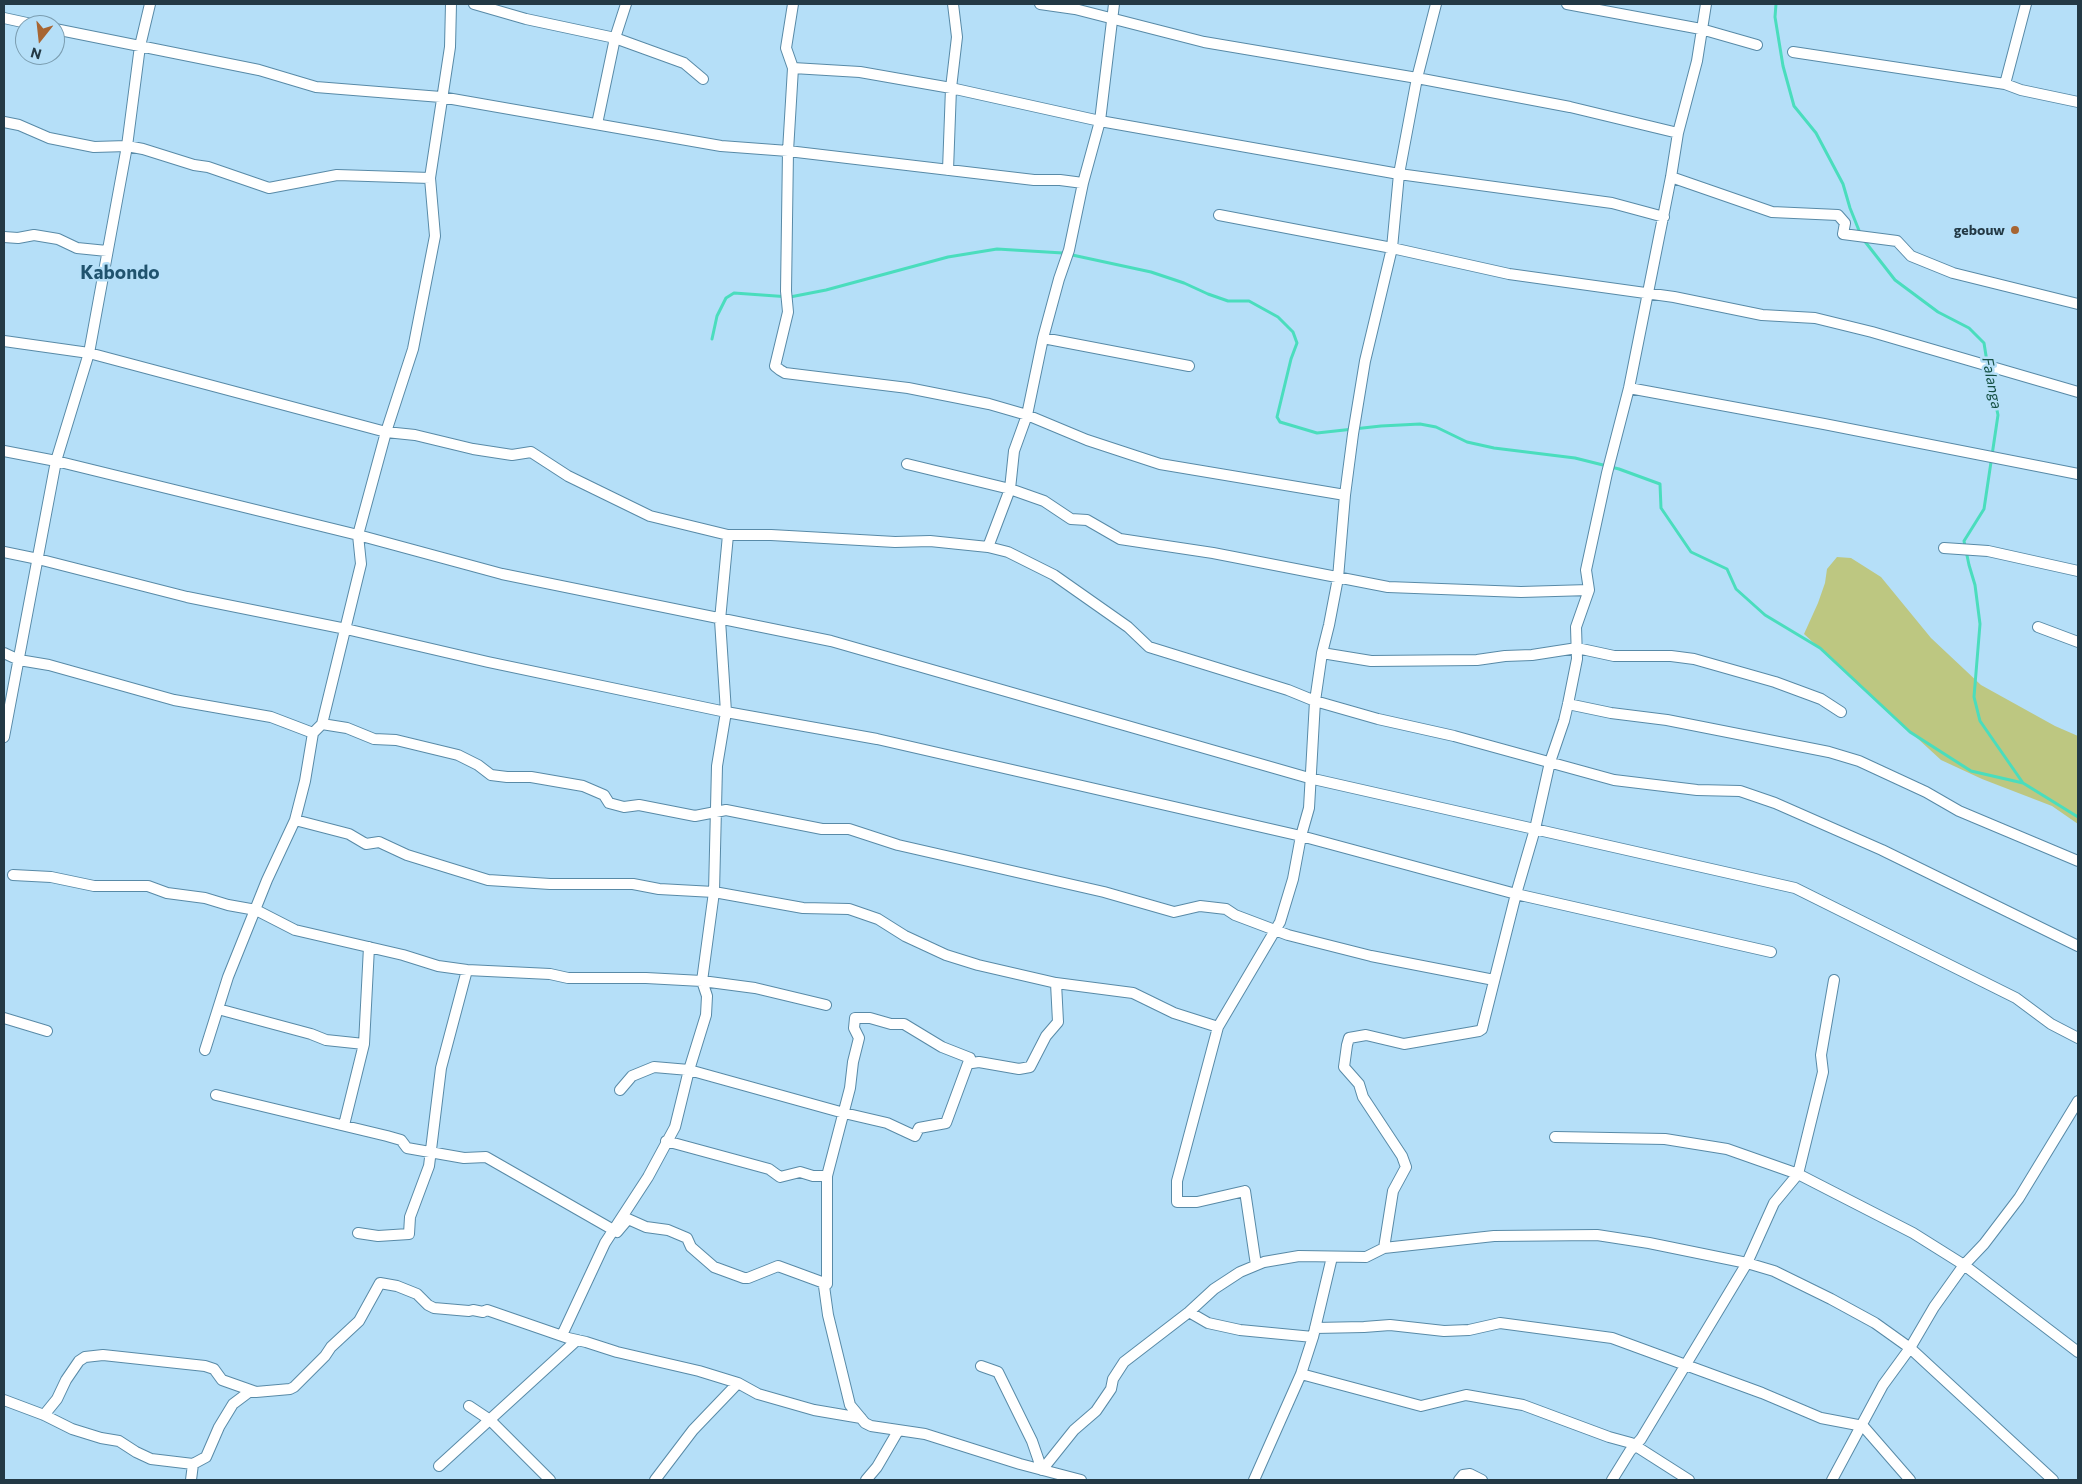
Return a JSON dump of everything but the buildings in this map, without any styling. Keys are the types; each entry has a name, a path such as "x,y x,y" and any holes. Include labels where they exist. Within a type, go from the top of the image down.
{"street":[{"path":"4,737 56,461 89,353 127,146 140,46 150,4"},
{"path":"205,1050 228,977 267,880 295,820 305,781 313,733 322,724 361,564 358,535 386,432 413,349 435,236 430,178 450,48 451,4"},
{"path":"474,4 526,19 615,38 684,63 703,79"},
{"path":"597,124 615,38 626,4"},
{"path":"794,4 786,48 793,68 788,151 786,290 788,305 775,366 782,372 908,388 989,404 1027,415 1087,440 1160,464 1345,495"},
{"path":"948,170 951,88 957,37 953,4"},
{"path":"1040,4 1075,9 1204,42 1417,78 1570,107 1678,133"},
{"path":"988,546 1010,489 1014,450 1027,415 1043,338 1068,253 1083,183 1100,122 1114,4"},
{"path":"1256,1266 1246,1191 1197,1202 1177,1202 1177,1181 1218,1027 1250,969 1278,926 1293,879 1308,808 1315,701 1322,653 1330,625 1338,578 1345,495 1353,434 1365,361 1392,248 1399,174 1417,78 1436,4"},
{"path":"1567,4 1701,29 1757,45"},
{"path":"1384,1248 1393,1191 1406,1167 1402,1156 1363,1097 1359,1084 1344,1067 1348,1038 1371,1035 1404,1044 1482,1029 1516,894 1535,829 1550,762 1568,704 1577,659 1576,627 1589,590 1586,570 1607,473 1629,388 1664,217 1678,133 1697,61 1706,4"},
{"path":"2005,84 2026,4"},
{"path":"65,31 259,70 316,88 442,97 720,146 788,151 1034,180 1060,180 1083,183"},
{"path":"1793,52 2005,84 2021,90 2078,102"},
{"path":"793,68 860,72 951,88 1100,122 1399,174 1612,203 1664,217"},
{"path":"4,122 19,125 49,138 94,147 127,146 194,165 208,167 269,188 337,174 430,178"},
{"path":"1671,177 1772,212 1838,215 1845,223 1842,234 1897,241 1911,256 1953,273 2078,304"},
{"path":"1219,214 1392,248 1509,274 1648,293 1762,315 1815,318 1995,367 2078,392"},
{"path":"4,237 18,238 34,235 58,239 77,248 107,251"},
{"path":"1043,338 1190,366"},
{"path":"4,340 89,353 386,432 415,435 473,449 512,455 531,452 568,476 650,516 728,535 771,535 895,542 930,541 988,546 1008,552 1054,575 1128,627 1149,647 1288,690 1315,701 1378,719 1454,736 1614,780 1697,790 1740,791 1775,803 1882,850 2078,946"},
{"path":"1629,388 2078,474"},
{"path":"4,451 56,461 358,535 502,574 720,620 756,625 831,641 1309,778 1795,888 2016,998 2052,1024 2078,1038"},
{"path":"907,464 1010,489 1044,501 1071,519 1087,520 1120,539 1213,553 1388,587 1417,590 1521,592 1589,590"},
{"path":"562,1335 605,1243 648,1177 675,1127 688,1070 706,1016 707,996 702,982 714,892 717,766 726,712 720,620 728,535"},
{"path":"1944,548 1972,549 2078,572"},
{"path":"4,552 187,597 346,629 488,662 726,712 877,739 1301,836 1516,894 1772,952"},
{"path":"2038,627 2078,642"},
{"path":"1322,653 1371,661 1477,660 1504,656 1532,655 1576,648 1614,656 1671,656 1694,659 1775,682 1821,699 1841,712"},
{"path":"4,653 19,660 49,665 174,700 271,717 313,733"},
{"path":"1568,704 1611,713 1667,720 1829,752 1859,761 1926,792 1959,812 2078,861"},
{"path":"322,724 346,728 374,739 396,740 458,756 478,765 491,775 531,777 583,786 604,795 609,803 624,807 639,805 695,816 726,810 822,828 849,829 898,845 1104,892 1174,912 1200,906 1226,909 1235,915 1278,926 1288,934 1371,956 1494,980"},
{"path":"295,820 349,834 366,844 379,842 420,860 488,880 550,884 633,884 659,889 714,892 803,908 849,909 878,919 905,936 946,955 978,965 1056,983 1134,993 1174,1013 1218,1027"},
{"path":"13,875 51,877 94,886 148,886 167,893 205,898 228,906 256,910 295,930 438,966 467,970 550,974 568,978 646,978 702,982 755,988 826,1005"},
{"path":"344,1125 364,1044 369,948"},
{"path":"358,1233 378,1236 409,1234 410,1218 430,1166 441,1068 467,970"},
{"path":"1612,1480 1630,1451 1636,1446 1747,1263 1774,1203 1798,1174 1823,1072 1821,1055 1834,980"},
{"path":"1056,983 1058,1022 1046,1036 1030,1067 1019,1069 979,1062 972,1063 970,1058 942,1046 904,1024 890,1024 870,1018 855,1018 854,1028 859,1038 855,1048 850,1088 827,1176 827,1284 824,1286 828,1315 850,1405 865,1423 898,1432 908,1430 925,1434 1081,1480"},
{"path":"218,1009 311,1034 326,1040 364,1044"},
{"path":"4,1018 47,1031"},
{"path":"620,1090 632,1076 654,1067 688,1070 887,1123 915,1136 919,1128 946,1123 970,1058"},
{"path":"216,1095 400,1140 407,1148 464,1158 486,1157 617,1232 628,1218 646,1227 668,1230 687,1238 691,1247 714,1266 744,1278 778,1266 827,1284"},
{"path":"1832,1480 1884,1385 1910,1348 1934,1307 1964,1265 1984,1244 2020,1198 2078,1101"},
{"path":"1555,1137 1665,1139 1726,1149 1798,1174 1913,1233 1964,1265 2078,1352"},
{"path":"666,1141 769,1169 780,1177 800,1172 813,1176 827,1176"},
{"path":"1042,1470 1074,1430 1096,1411 1111,1389 1113,1379 1124,1362 1189,1312 1214,1289 1240,1272 1264,1262 1299,1256 1366,1256 1384,1248 1494,1236 1597,1236 1649,1243 1747,1263 1774,1271 1876,1323 1910,1348 2053,1480"},
{"path":"1254,1480 1301,1374 1314,1332 1332,1257"},
{"path":"4,1400 44,1415 72,1429 101,1438 119,1441 151,1459 193,1464 206,1457 219,1427 233,1404 249,1392 276,1392 294,1387 325,1356 331,1347 359,1321 380,1283 397,1286 417,1294 434,1308 483,1312 487,1310 577,1340 738,1382 758,1394 814,1410 861,1418"},
{"path":"1189,1312 1208,1323 1240,1330 1314,1332 1390,1325 1444,1331 1469,1330 1500,1323 1612,1338 1762,1393 1821,1418 1863,1426 1910,1480"},
{"path":"439,1466 577,1340"},
{"path":"44,1415 58,1399 66,1380 79,1361 85,1357 103,1355 214,1368 222,1380 256,1392"},
{"path":"981,1366 998,1372 1032,1441 1042,1470"},
{"path":"1301,1374 1421,1406 1466,1395 1523,1405 1636,1446 1690,1480"},
{"path":"655,1480 693,1430 738,1382"},
{"path":"470,1406 490,1420 550,1480"},
{"path":"866,1480 878,1467 898,1432"},
{"path":"191,1480 193,1464"},
{"path":"1458,1480 1466,1474 1482,1480"}],"green space":[{"path":"1837,557 1851,558 1881,577 1931,638 1981,685 2055,726 2078,736 2078,824 2052,806 1982,779 1941,760 1804,634 1818,603 1825,583 1827,569"}],"waterway":[{"name":"Falanga","path":"1776,4 1775,17 1783,66 1794,106 1816,133 1843,184 1860,233"},
{"name":"Falanga","path":"1863,239 1895,280 1938,312 1969,328 1984,343 1987,362"},
{"path":"712,339 717,316 726,298 734,293 790,297 826,290 948,257 997,249 1063,253 1151,272 1228,301 1249,301 1278,317 1293,332 1297,343 1291,359 1277,417 1280,422 1317,433 1420,424 1436,427 1467,442 1494,448 1575,458 1619,469 1660,484 1661,508 1691,552 1727,569 1736,589 1765,615 1820,648 1910,732 1971,771 2023,783"},
{"name":"Falanga","path":"1988,368 1998,415 1984,509 1964,541 1975,585 1980,624 1974,697 1980,721 2023,783 2078,817"}],"place":[{"name":"gebouw","path":"2015,230"}],"district":[{"name":"Kabondo","path":"120,273"}]}
